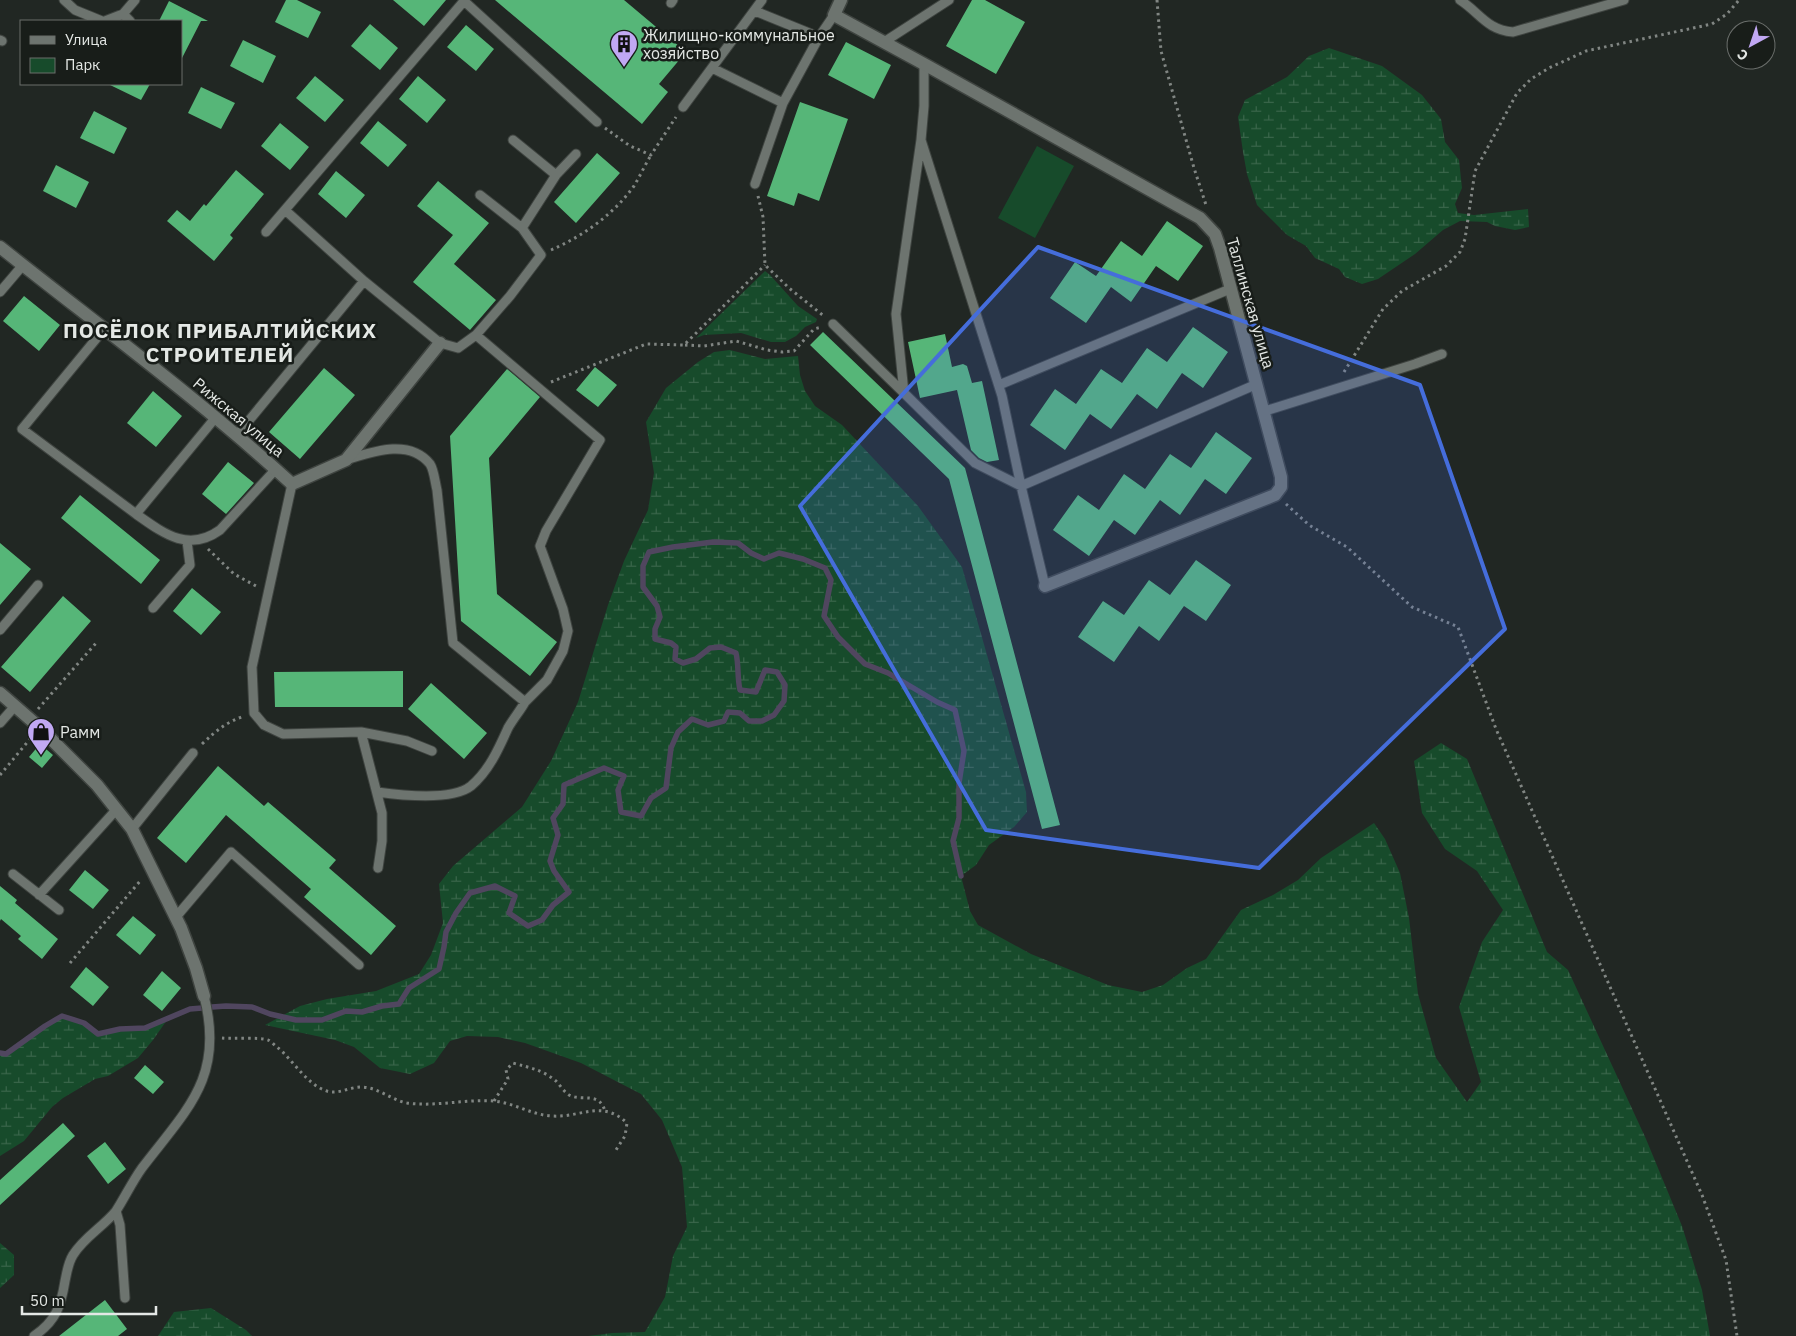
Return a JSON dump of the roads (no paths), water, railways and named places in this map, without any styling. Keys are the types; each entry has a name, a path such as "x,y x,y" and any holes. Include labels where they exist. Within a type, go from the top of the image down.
{"street":[{"path":"834,16 841,0"},
{"name":"Таллинская улица","path":"834,16 1200,218 1214,234 1220,248 1282,477 1281,488 1276,495 1044,586"},
{"name":"Рижская улица","path":"0,247 216,417 292,484"},
{"path":"292,484 346,460 440,343"},
{"path":"0,693 34,723 97,785 132,829 176,917 196,968 204,996"}],"lane":[{"path":"64,0 75,10 101,20"},
{"path":"107,20 123,14 135,0"},
{"path":"683,107 762,0"},
{"path":"884,42 949,0"},
{"path":"1460,0 1491,27 1501,31 1512,32 1624,0"},
{"path":"266,232 464,1 597,122"},
{"path":"755,10 819,37"},
{"path":"123,14 129,20"},
{"path":"755,184 783,103 819,37 834,16"},
{"path":"904,394 896,314 921,140 924,106 924,64"},
{"path":"712,68 783,103"},
{"path":"513,140 556,175"},
{"path":"921,140 999,385 1044,586"},
{"path":"522,228 556,175 576,154"},
{"path":"285,210 364,280 440,343 458,348 476,335 510,296 541,255 522,228 480,194"},
{"path":"0,292 23,265"},
{"path":"237,435 364,280"},
{"path":"999,385 1230,288"},
{"path":"833,324 975,463 1021,486 1258,384"},
{"path":"105,328 22,429 136,514 172,537 187,540 211,537 220,530 276,469"},
{"path":"377,792 418,797 452,793 470,787 488,768 509,727 525,702 547,680 563,650 568,631 563,609 540,546 546,531 600,440 476,335"},
{"path":"1265,411 1442,354"},
{"path":"136,514 216,417"},
{"path":"346,460 372,452 399,449 418,453 431,465 437,490 453,643 525,702"},
{"path":"292,484 252,667 254,713 264,725 283,734 361,732 407,741 432,751"},
{"path":"153,608 190,565 187,540"},
{"path":"0,630 38,585"},
{"path":"0,722 15,706"},
{"path":"361,732 382,813 382,841 378,868"},
{"path":"132,829 193,753"},
{"path":"39,895 116,810"},
{"path":"176,917 231,852 360,965"},
{"path":"13,874 59,910"},
{"path":"34,1336 54,1318 60,1305 72,1256 92,1232 106,1223 116,1211 140,1171 187,1110 198,1091 209,1062 210,1018 204,996"},
{"path":"116,1211 120,1225 126,1298"}],"waterway":[{"path":"212,1007 252,1007 270,1014 296,1020 322,1020 346,1011 362,1012 382,1006 399,1004 409,988 439,969 446,932 470,893 495,886 515,896 509,913 528,926 542,920 553,905 569,892 554,871 550,861 558,835 553,818 563,804 564,785 604,768 624,776 618,790 621,812 641,816 651,798 666,788 671,748 678,732 692,719 708,725 724,721 728,712 740,713 749,721 762,721 774,715 784,701 785,685 777,672 765,670 756,692 740,690 736,653 721,647 710,648 696,659 683,663 675,659 676,647 671,643 655,639 655,629 660,617 657,606 643,587 643,566 649,552 673,547 713,542 738,543 751,553 764,559 779,553 803,559 825,568 831,580 824,616 838,637 865,664 888,673 937,702 955,710 964,751 959,783 959,818 953,841 961,876"},
{"path":"0,1053 6,1054 62,1016 84,1023 98,1034 120,1029 145,1028 190,1009 202,1008"}],"place":[{"name":"Жилищно-коммунальное хозяйство","path":"624,68"},
{"name":"Рамм","path":"41,756"}],"district":[{"name":"ПОСЁЛОК ПРИБАЛТИЙСКИХ СТРОИТЕЛЕЙ","path":"220,342"}]}
